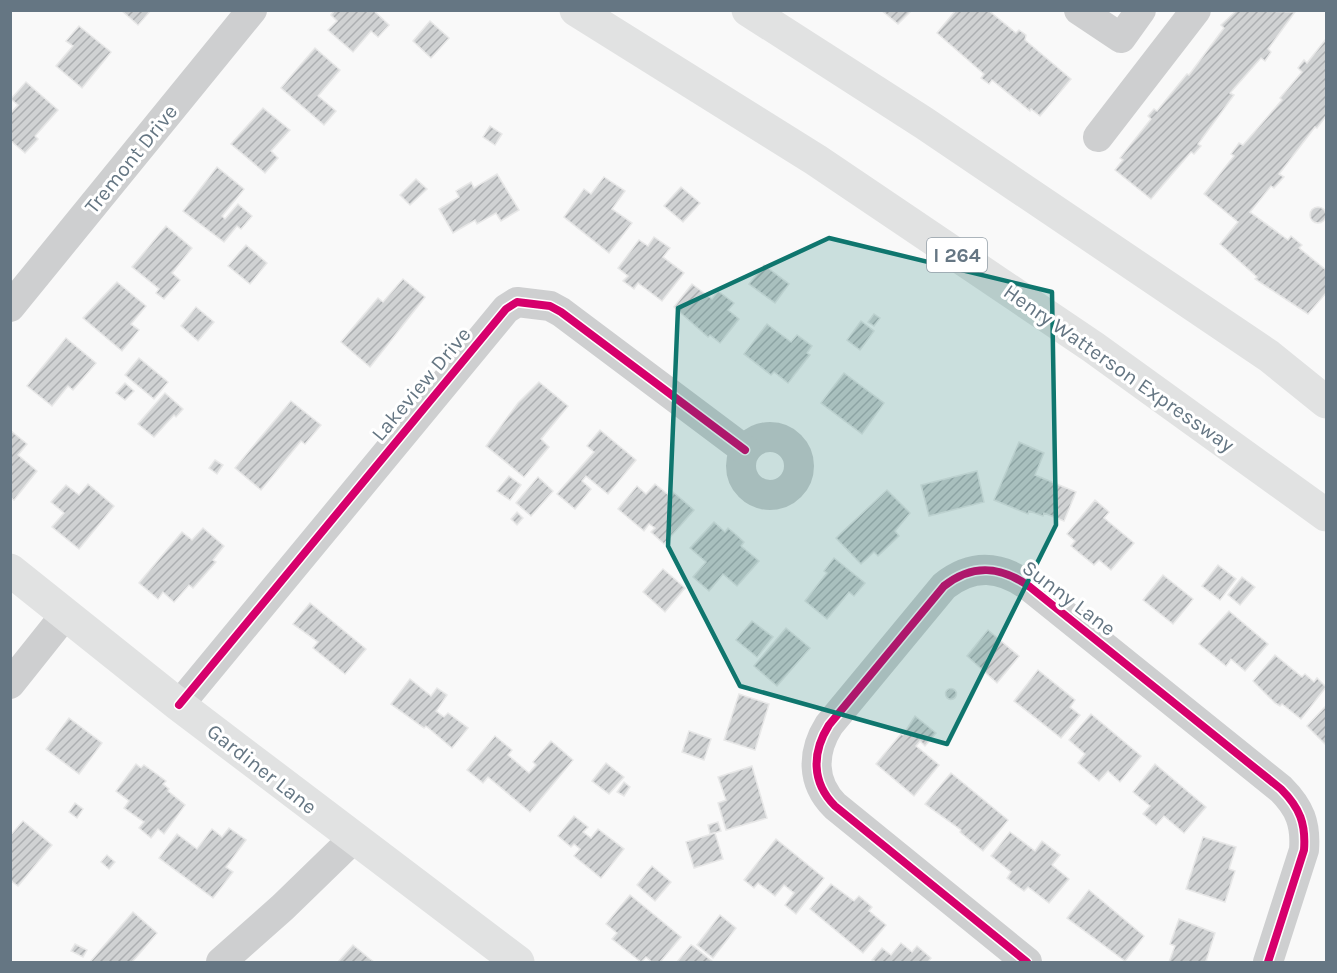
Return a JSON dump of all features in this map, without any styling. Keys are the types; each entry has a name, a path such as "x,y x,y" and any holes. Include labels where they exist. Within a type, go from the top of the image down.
{"main road":[{"name":"Henry Watterson Expressway","path":"576,10 826,166 1093,347 1326,515"},
{"path":"748,10 924,123 1107,246 1269,356 1326,402"},
{"name":"Gardiner Lane","path":"10,570 179,705 518,963"}],"street":[{"name":"Tremont Drive","path":"10,307 252,10"},
{"path":"1079,10 1121,38 1142,10"},
{"path":"1098,137 1196,10"},
{"name":"Lakeview Drive","path":"179,705 506,309 517,302 550,306 561,312 745,450"},
{"name":"Sunny Lane","path":"1027,963 835,806 820,787 816,773 816,750 829,725 944,586 955,577 981,569 994,569 1014,575 1030,586 1294,803 1302,816 1305,832 1304,850 1268,963"},
{"path":"10,684 65,615"},
{"path":"221,963 283,907 352,838"}],"highlighted area":[{"path":"829,238 1052,292 1056,525 947,744 740,686 668,546 678,308"}],"building":[{"path":"121,10 151,10 138,25"},
{"path":"335,10 373,10 389,25 378,37 371,31 353,52 328,30 337,21 331,15"},
{"path":"881,10 912,10 898,24"},
{"path":"956,10 988,10 1016,33 1019,30 1026,35 1025,40 1071,79 1040,116 1031,109 1030,111 992,80 989,84 981,78 984,74 937,33"},
{"path":"1237,10 1295,12 1268,49 1271,52 1265,61 1261,58 1230,93 1234,95 1198,144 1201,146 1194,154 1191,152 1151,199 1115,170 1123,160 1120,158 1151,119 1148,116 1154,109 1157,111 1187,74 1189,75 1224,28 1221,25"},
{"path":"430,21 449,38 431,58 413,41"},
{"path":"79,26 111,52 82,88 56,66 73,46 66,41"},
{"path":"1326,39 1326,116 1279,174 1284,177 1274,188 1271,186 1250,212 1288,240 1291,236 1302,245 1299,248 1326,270 1326,293 1308,314 1255,279 1257,277 1220,244 1238,222 1204,194 1234,156 1231,154 1239,143 1243,145 1282,100 1280,98 1302,72 1298,68 1304,60 1307,63"},
{"path":"315,48 340,70 318,96 336,111 324,125 281,88"},
{"path":"26,82 58,110 35,136 38,139 25,153 10,140 10,114 18,105 11,99"},
{"path":"263,108 290,130 271,151 278,158 265,173 231,144"},
{"path":"490,126 502,134 495,145 483,137"},
{"path":"217,167 244,189 222,216 225,219 238,204 252,216 241,229 237,226 224,242 183,211"},
{"path":"497,174 519,210 501,221 496,213 477,224 475,220 453,233 439,209 459,197 456,191 471,182 474,188"},
{"path":"604,177 625,191 612,209 632,223 609,253 564,217 584,189 591,194"},
{"path":"416,179 427,189 410,205 400,195"},
{"path":"681,187 700,203 683,222 664,206"},
{"path":"1315,207 1321,207 1326,215 1324,221 1315,223 1310,218 1310,212"},
{"path":"166,226 192,248 172,273 180,280 164,299 156,293 159,289 132,267"},
{"path":"654,237 670,248 663,257 684,273 662,301 638,283 634,289 623,281 628,276 618,268 639,240 648,246"},
{"path":"246,245 267,263 250,284 228,266"},
{"path":"764,265 789,284 775,303 749,284"},
{"path":"403,279 425,297 370,367 341,342 378,298 383,302"},
{"path":"117,282 146,306 131,324 139,330 122,351 83,318"},
{"path":"692,284 712,299 718,291 734,303 728,310 739,319 720,343 710,335 708,337 674,307"},
{"path":"196,307 214,322 198,341 181,326"},
{"path":"874,314 880,318 874,326 868,322"},
{"path":"861,321 874,331 860,350 847,340"},
{"path":"767,324 791,342 797,335 812,346 807,353 810,355 788,383 774,372 771,375 744,354"},
{"path":"66,338 96,363 73,390 68,386 52,406 27,386"},
{"path":"139,358 168,382 154,399 125,375"},
{"path":"844,373 884,403 862,434 821,403"},
{"path":"539,382 568,406 541,439 549,447 524,477 486,446 518,403"},
{"path":"125,383 134,391 125,400 116,393"},
{"path":"165,393 183,409 176,417 174,415 154,437 138,424"},
{"path":"291,401 321,425 305,444 301,441 261,490 235,468"},
{"path":"10,430 27,444 18,455 37,471 14,500 10,497"},
{"path":"600,430 636,460 608,494 586,476 582,481 591,489 575,509 557,494 594,452 587,446"},
{"path":"1019,442 1044,453 1035,475 1076,492 1064,521 1044,513 1043,516 1029,511 1028,514 994,500"},
{"path":"215,460 223,465 217,474 209,468"},
{"path":"977,471 984,502 929,516 921,485"},
{"path":"509,476 521,485 510,500 497,491"},
{"path":"538,477 553,491 531,516 516,503"},
{"path":"88,484 114,506 79,549 52,527 64,513 51,502 66,485 79,495"},
{"path":"655,484 670,496 673,492 694,510 664,544 651,532 655,528 649,524 644,531 618,509 637,486 646,494"},
{"path":"887,490 910,513 895,531 899,536 878,556 874,552 861,564 836,538"},
{"path":"1095,500 1109,512 1104,518 1134,543 1111,570 1099,560 1094,565 1071,546 1075,541 1067,534"},
{"path":"517,512 523,518 517,525 511,519"},
{"path":"714,522 725,532 728,528 734,533 744,542 741,546 759,561 737,586 723,574 709,591 693,577 706,562 690,548"},
{"path":"203,528 224,546 213,560 216,562 193,588 189,585 174,602 163,592 158,599 139,583 182,532 192,540"},
{"path":"834,558 865,583 854,596 849,592 827,619 805,601 827,573 824,571"},
{"path":"1218,565 1236,579 1220,600 1202,586"},
{"path":"663,569 685,588 665,612 643,592"},
{"path":"1163,575 1193,599 1173,624 1143,600"},
{"path":"1242,577 1255,587 1240,605 1228,595"},
{"path":"310,603 366,649 345,674 313,648 318,642 293,624"},
{"path":"1229,611 1268,644 1245,671 1231,659 1226,666 1199,644"},
{"path":"752,621 773,637 757,657 736,640"},
{"path":"786,628 810,648 777,686 754,666"},
{"path":"988,630 1019,656 997,683 967,656"},
{"path":"1275,655 1302,677 1305,674 1314,682 1317,678 1326,687 1301,719 1282,704 1280,706 1275,703 1253,681"},
{"path":"1038,670 1075,700 1070,707 1080,715 1061,738 1014,701"},
{"path":"410,679 431,696 437,688 447,695 436,711 444,717 448,713 468,728 452,748 426,726 424,728 391,704"},
{"path":"951,689 955,690 955,698 951,699 947,698 946,694 947,690"},
{"path":"739,694 769,704 755,750 724,740"},
{"path":"1326,706 1326,745 1307,726"},
{"path":"1091,714 1141,756 1120,782 1108,771 1099,781 1078,763 1085,754 1069,740"},
{"path":"915,716 936,733 925,746 920,741 916,746 939,765 914,796 876,764 901,734 903,735"},
{"path":"69,718 102,743 79,774 46,749"},
{"path":"689,731 711,739 704,760 682,752"},
{"path":"495,736 512,750 508,755 529,773 536,765 533,762 551,741 573,760 530,812 488,777 483,783 467,770"},
{"path":"606,763 624,777 609,794 592,781"},
{"path":"136,764 141,768 144,765 166,781 163,784 169,789 168,791 185,805 164,834 158,829 151,838 139,828 144,822 124,808 129,801 116,791"},
{"path":"1155,764 1206,807 1184,833 1164,816 1156,825 1143,814 1150,806 1133,792"},
{"path":"752,766 767,818 726,830 718,803 726,800 718,777"},
{"path":"951,773 1008,820 983,851 960,832 961,830 925,804"},
{"path":"624,782 630,787 624,796 617,792"},
{"path":"75,803 83,809 77,818 69,812"},
{"path":"574,816 588,827 583,832 591,838 598,829 624,849 601,878 574,856 580,849 574,844 571,847 558,836"},
{"path":"23,821 52,845 18,886 10,880 10,836"},
{"path":"718,822 721,831 710,834 708,825"},
{"path":"229,828 246,840 226,867 233,872 213,898 159,858 177,834 197,849 212,829 222,837"},
{"path":"1010,832 1035,851 1042,841 1060,855 1052,865 1069,879 1049,903 1028,887 1024,891 1007,878 1011,872 991,856"},
{"path":"715,833 723,859 694,868 686,842"},
{"path":"1203,837 1236,847 1229,869 1235,871 1225,902 1186,889"},
{"path":"776,839 824,878 796,914 785,905 794,893 784,885 775,896 758,883 754,888 744,880"},
{"path":"107,855 115,862 109,869 101,862"},
{"path":"652,866 671,882 655,901 637,885"},
{"path":"831,884 854,901 859,896 872,907 869,911 886,925 863,953 810,909"},
{"path":"1089,890 1144,936 1125,961 1067,918"},
{"path":"630,895 681,937 660,962 652,962 646,957 641,962 612,939 617,933 606,924"},
{"path":"133,912 157,933 139,954 132,962 90,962"},
{"path":"720,915 736,928 713,958 697,945"},
{"path":"1179,919 1215,933 1206,961 1210,962 1169,962 1175,946 1170,944"},
{"path":"901,943 912,952 917,946 931,958 928,962 876,962 872,960 882,948 891,955"},
{"path":"75,944 87,950 83,957 71,951"},
{"path":"353,945 370,959 374,962 338,962"},
{"path":"691,945 693,946 713,962 677,962"}],"cycle path":[{"path":"179,705 506,309 517,302 550,306 561,312 745,450"},
{"path":"1027,962 835,806 827,797 818,777 819,746 829,725 944,586 976,571 998,571 1030,587 1281,789 1293,803 1303,824 1304,850 1268,962"}]}
